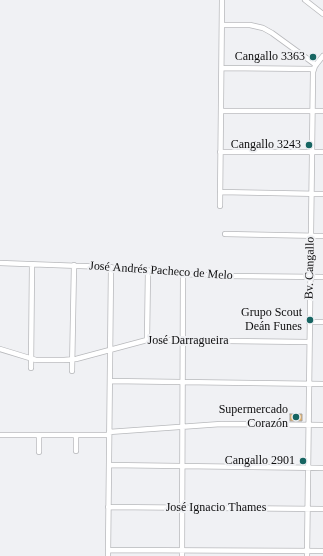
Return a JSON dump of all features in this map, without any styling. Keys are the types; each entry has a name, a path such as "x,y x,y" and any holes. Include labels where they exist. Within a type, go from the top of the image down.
{"street":[{"path":"220,206 222,0"},
{"path":"305,0 323,14"},
{"path":"222,26 250,25 263,28 272,33 315,67"},
{"path":"315,67 323,56"},
{"path":"222,68 315,67"},
{"name":"Bv. Cangallo","path":"307,553 312,111 315,67"},
{"path":"221,111 323,111"},
{"path":"220,152 323,152"},
{"path":"220,192 323,194"},
{"path":"225,234 323,236"},
{"name":"José Andrés Pacheco de Melo","path":"0,263 111,267 183,274 226,276 323,277"},
{"path":"31,368 32,264"},
{"path":"72,371 74,265"},
{"path":"108,556 111,267"},
{"path":"147,340 148,270"},
{"path":"182,554 183,274"},
{"path":"310,322 323,322"},
{"name":"José Darragueira","path":"0,349 40,361 73,359 147,340 309,342"},
{"path":"110,381 323,384"},
{"path":"0,435 109,434 221,424 323,425"},
{"path":"39,435 39,452"},
{"path":"76,435 76,451"},
{"path":"109,465 323,468"},
{"name":"José Ignacio Thames","path":"108,507 323,508"},
{"path":"108,550 182,554 307,553 323,551"}],"building":[{"name":"Supermercado Corazón","path":"290,414 302,414 302,421 290,421"}],"place":[{"name":"Cangallo 3363","path":"313,57"},
{"name":"Cangallo 3243","path":"309,145"},
{"name":"Grupo Scout Deán Funes","path":"310,320"},
{"name":"Supermercado Corazón","path":"296,417"},
{"name":"Cangallo 2901","path":"303,461"}]}
